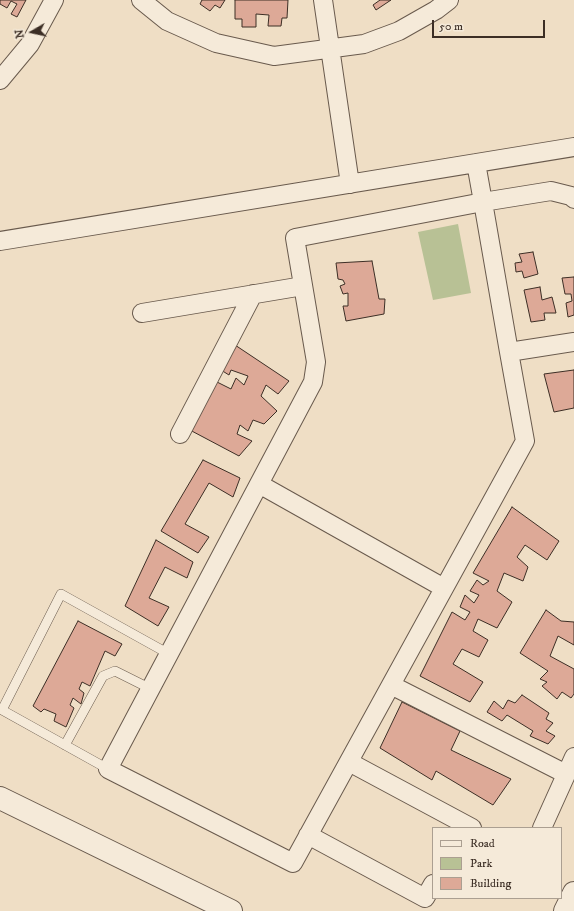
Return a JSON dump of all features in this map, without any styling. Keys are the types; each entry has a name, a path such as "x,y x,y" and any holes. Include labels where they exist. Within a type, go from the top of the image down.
{"street":[{"path":"0,80 30,44 54,0"},
{"path":"141,0 167,21 216,44 274,56 330,50 364,44 399,31 436,10 449,0"},
{"path":"323,0 350,184"},
{"path":"1,244 574,147"},
{"path":"476,163 483,202 510,352 525,441 293,863 108,769 313,382 316,362 294,238 483,202 551,191 574,198"},
{"path":"142,313 303,286"},
{"path":"180,434 254,294"},
{"path":"510,352 574,342"},
{"path":"259,484 444,588"},
{"path":"391,685 566,774"},
{"path":"542,827 574,757"},
{"path":"349,762 467,827"},
{"path":"0,798 231,911"},
{"path":"308,835 425,898 432,886"},
{"path":"565,911 574,893"}],"lane":[{"path":"108,769 2,710 61,594 169,654"},
{"path":"65,745 103,676 115,671 151,689"}],"green space":[{"path":"458,224 471,293 433,300 418,232"}],"building":[{"path":"0,0 26,0 17,17 11,14 17,4 11,1 7,8 0,4"},
{"path":"202,0 225,0 220,8 215,5 210,11 200,4"},
{"path":"235,0 288,0 287,18 282,18 281,26 268,26 269,15 256,14 256,27 242,27 242,19 235,19"},
{"path":"380,0 391,0 376,10 373,5"},
{"path":"533,252 538,274 524,278 522,271 516,272 515,263 522,262 519,254"},
{"path":"372,261 379,299 385,299 384,314 346,321 343,306 348,306 348,293 343,294 340,286 345,284 343,280 338,279 336,263"},
{"path":"574,277 574,315 568,317 566,303 572,301 571,294 565,294 562,278"},
{"path":"540,287 542,300 552,297 556,313 544,313 545,320 531,322 524,290"},
{"path":"235,345 289,381 278,394 266,385 261,396 277,411 264,424 253,420 248,431 240,425 237,434 252,441 239,456 188,429 213,380 231,389 236,378 244,385 248,376 231,370 229,375 221,370"},
{"path":"574,370 574,408 554,412 544,374"},
{"path":"203,460 240,478 233,497 209,483 185,524 209,537 198,553 161,531"},
{"path":"512,507 559,541 547,560 525,545 517,557 528,567 523,581 504,573 497,591 512,602 497,628 478,619 473,631 488,640 479,657 462,649 453,664 483,682 470,702 420,676 452,612 465,620 470,612 460,607 465,595 474,603 479,595 470,591 477,580 483,585 489,581 473,573"},
{"path":"156,540 193,562 187,578 165,567 149,598 169,607 158,626 125,606"},
{"path":"546,610 561,621 574,622 574,645 558,636 550,656 574,669 574,694 571,698 562,692 557,699 542,686 547,682 540,679 548,671 520,653"},
{"path":"78,621 122,644 115,656 105,651 90,686 82,682 79,689 84,693 81,704 73,698 70,705 74,708 66,727 54,721 56,714 44,709 41,712 33,706"},
{"path":"522,695 549,713 546,719 553,723 546,731 555,736 548,744 530,736 533,731 507,715 502,721 487,712 494,701 503,709 508,700 515,703"},
{"path":"402,702 460,731 451,750 511,779 493,805 436,771 432,780 380,748"}]}
